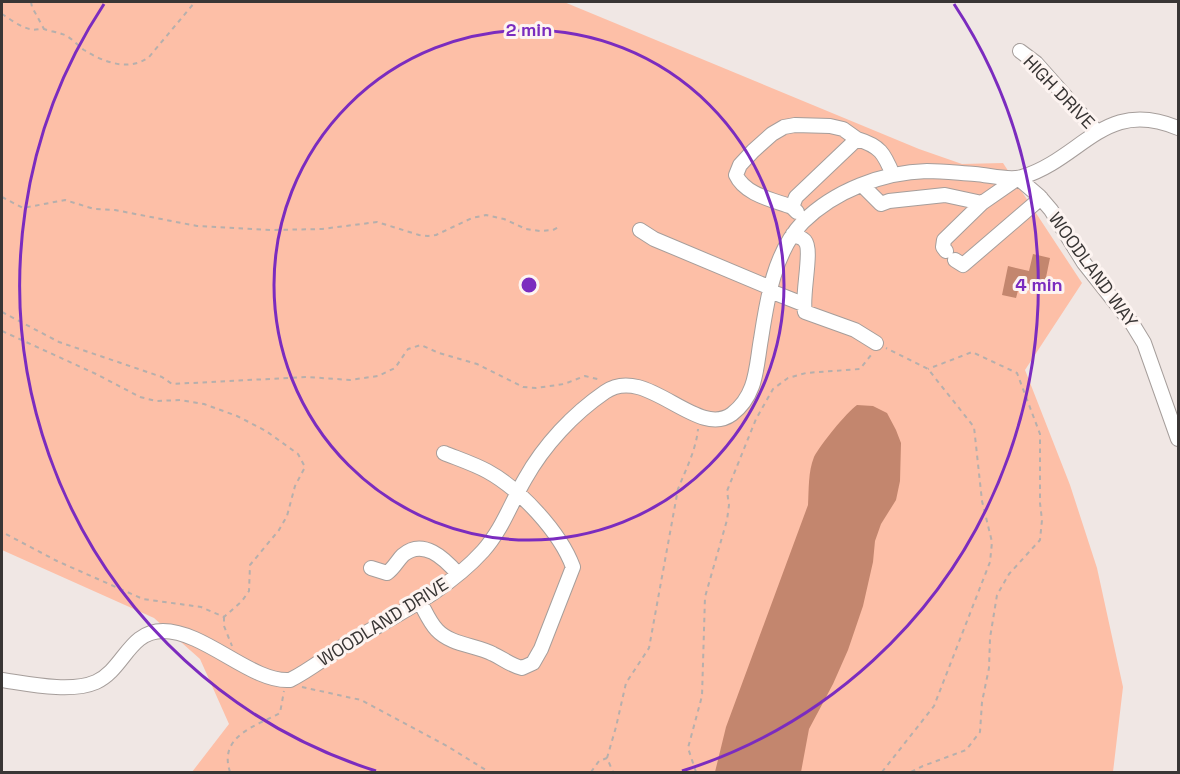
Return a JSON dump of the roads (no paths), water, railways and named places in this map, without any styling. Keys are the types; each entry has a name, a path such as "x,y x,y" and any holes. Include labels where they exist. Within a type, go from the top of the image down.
{"street":[{"name":"HIGH DRIVE","path":"1020,51 1036,63 1097,132"},
{"path":"1041,198 963,265 943,247 944,240 982,203 1018,178 1059,158 1103,128 1127,120 1148,120 1179,128"},
{"path":"804,221 792,207 749,190 740,184 736,175 740,165 772,134 784,127 830,126 843,129 857,139 871,143 885,154 893,175"},
{"path":"792,207 796,197 857,139"},
{"path":"771,290 779,259 793,234 804,221 845,193 862,185 893,175 927,171 1018,178"},
{"name":"WOODLAND WAY","path":"1018,178 1041,198 1084,263 1122,310 1144,343 1179,439"},
{"path":"862,185 881,204 889,201 945,195 982,203"},
{"path":"640,230 654,239 803,304"},
{"path":"793,234 805,240 808,248 806,291 803,304 805,312 855,330 876,343"},
{"name":"WOODLAND DRIVE","path":"2,680 62,687 89,684 106,676 131,646 143,636 165,631 202,643 274,679 290,680 420,602 458,574 484,550 507,517 538,458 560,432 608,389 634,386 700,416 717,421 745,402 756,377 771,290"},
{"path":"420,602 436,629 443,635 495,654 510,665 522,668 533,663 541,649 573,567 567,551 518,493 487,471 444,453"},
{"path":"371,568 387,573 405,553 419,548 434,552 458,574"}]}
